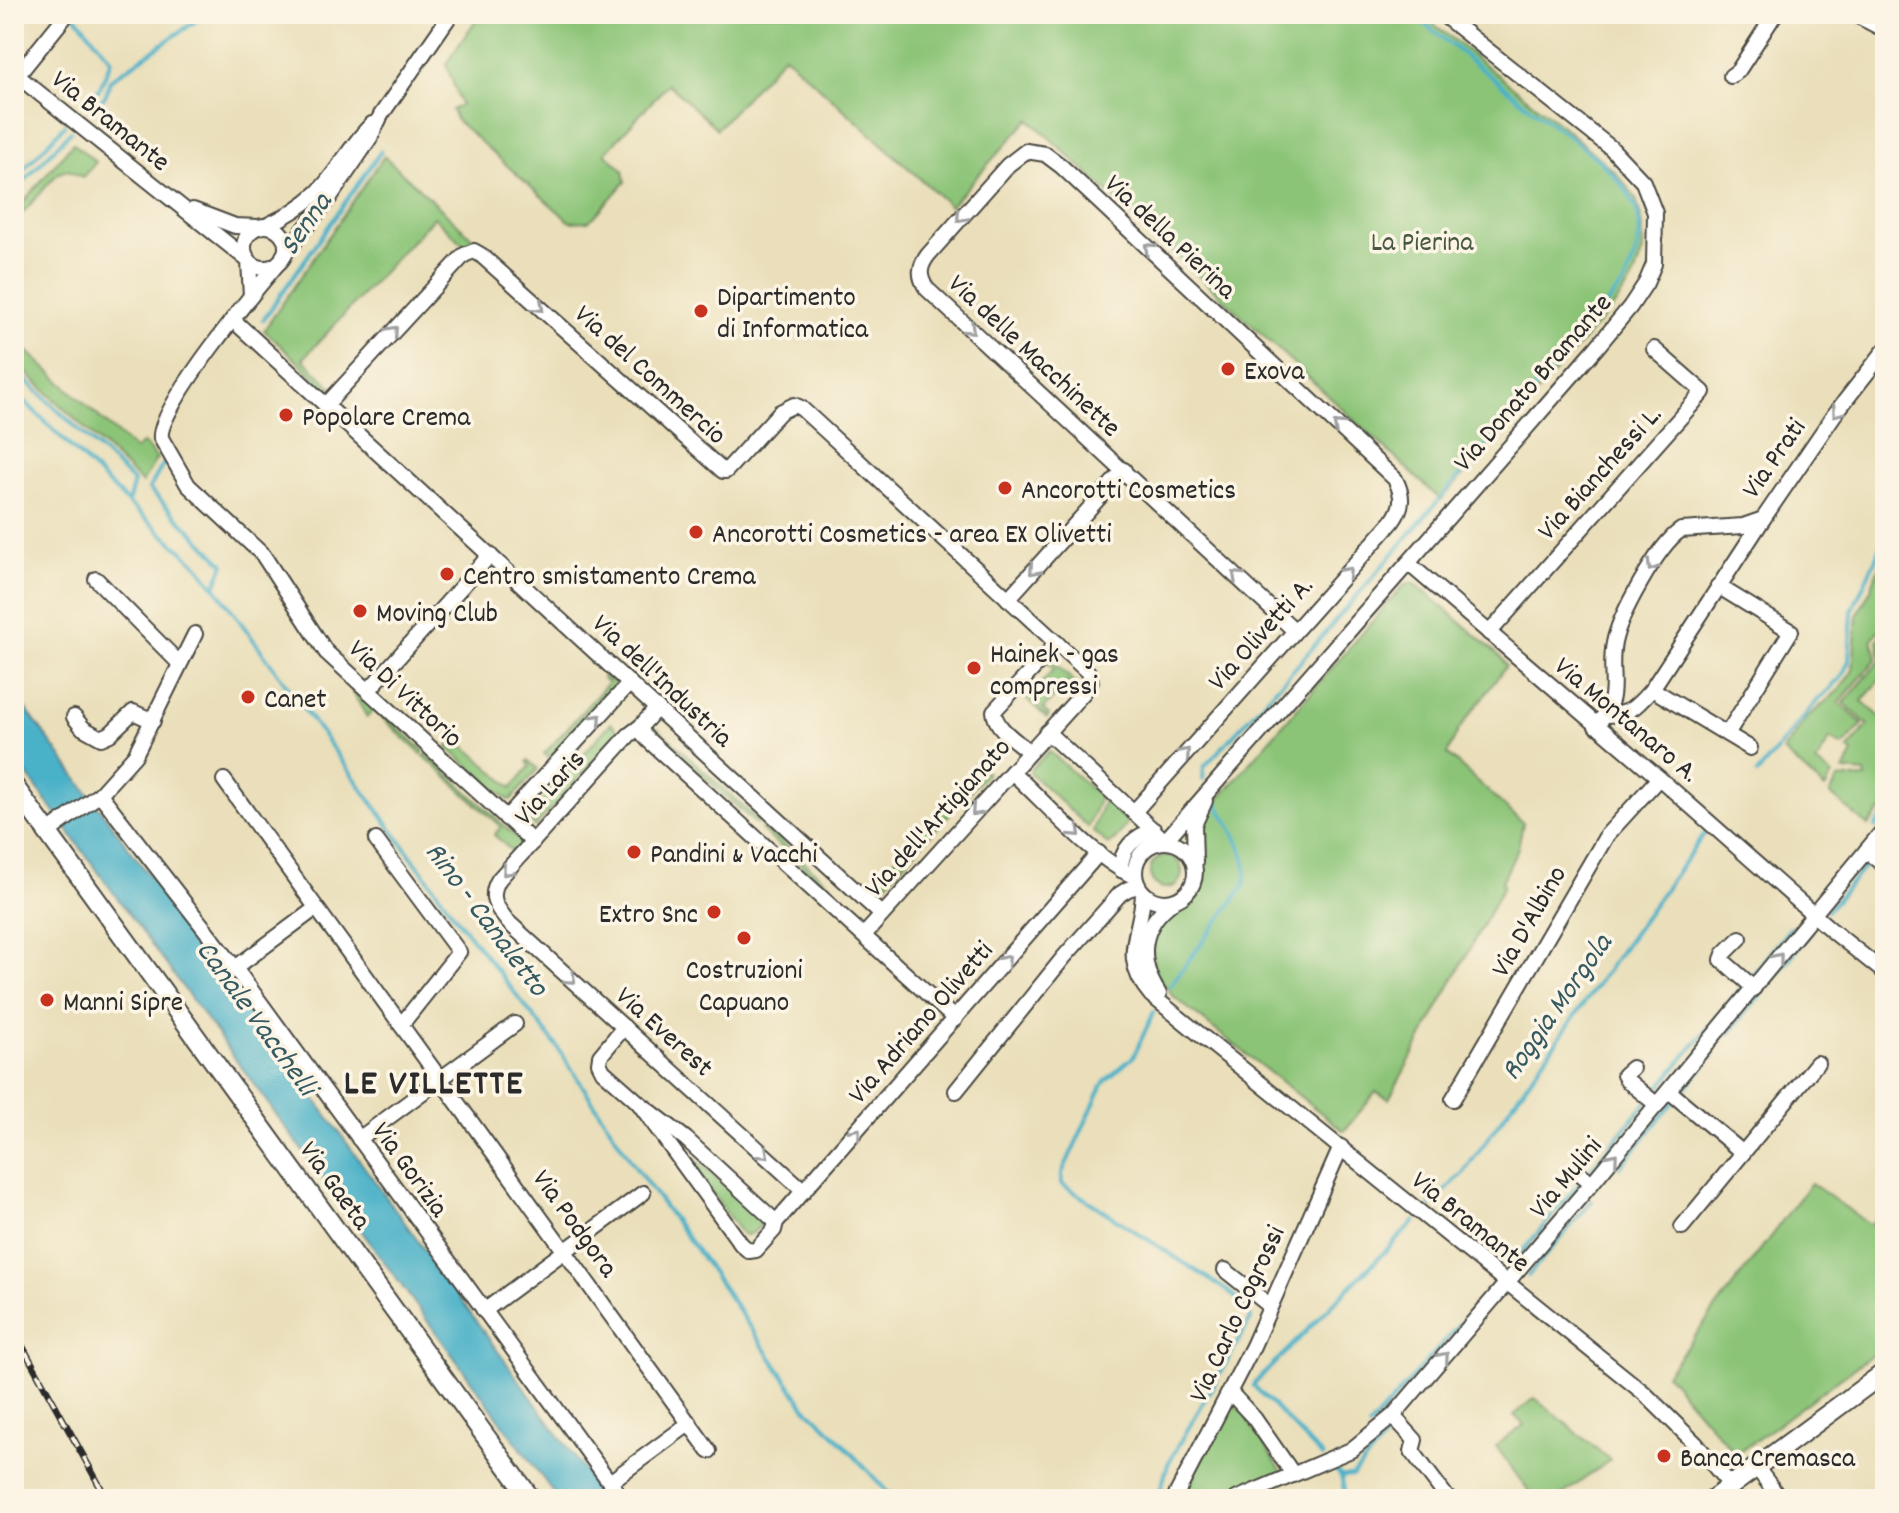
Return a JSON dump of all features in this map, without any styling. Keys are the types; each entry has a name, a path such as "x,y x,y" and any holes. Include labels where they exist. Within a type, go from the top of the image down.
{"main road":[{"name":"Via Gaeta","path":"14,786 54,827 531,1499"},
{"path":"1713,1499 1885,1372"}],"street":[{"name":"Via Bramante","path":"67,14 16,74 249,261"},
{"path":"249,261 261,268 274,266 281,259 330,197 369,140 381,115 451,14"},
{"name":"Via Donato Bramante","path":"1211,786 1630,307 1654,264 1655,213 1643,182 1611,148 1442,14"},
{"path":"1731,76 1744,63 1775,14"},
{"path":"1854,14 1885,30"},
{"path":"251,296 249,261 244,247 248,234 294,212 320,190 360,136 381,115"},
{"name":"Via della Pierina","path":"919,272 928,255 1008,165 1026,151 1045,154 1395,479"},
{"name":"Via Bramante","path":"175,202 235,226 262,227"},
{"path":"262,227 272,228 283,237 285,250 281,259"},
{"name":"Via del Commercio","path":"326,405 464,255 474,251 720,469 726,471 780,412 794,405 801,408 1088,672 1091,681 1047,732"},
{"name":"Via Di Vittorio","path":"281,259 168,412 160,429 161,438 188,485 263,555 326,652 533,842"},
{"name":"Via delle Macchinette","path":"919,272 927,289 1294,630"},
{"name":"Via dell'Industria","path":"233,320 882,915"},
{"name":"Via Bianchessi L.","path":"1489,633 1703,392 1654,349"},
{"name":"Via Prati","path":"1601,720 1612,704 1614,642 1629,604 1662,550 1681,530 1731,528 1763,519 1834,415 1885,350"},
{"name":"Via delle Macchinette","path":"1008,599 1124,470"},
{"name":"Via Olivetti A.","path":"1134,812 1392,522 1401,509 1402,491 1395,479"},
{"path":"1601,720 1632,711 1652,689 1763,519"},
{"path":"368,691 490,555"},
{"name":"Via Montanaro A.","path":"1408,563 1489,633 1601,720 1659,778 1885,973"},
{"path":"96,579 179,663"},
{"path":"1718,586 1791,631 1727,734"},
{"path":"54,827 96,796 135,755 195,634"},
{"path":"1029,752 995,721 994,711 1057,643"},
{"name":"Via Laris","path":"506,818 630,683"},
{"path":"1652,689 1750,748"},
{"name":"Via Laris","path":"495,906 494,888 629,735 657,708"},
{"path":"74,717 83,728 101,738 110,734 133,712 153,721"},
{"name":"Via dell'Industria","path":"641,726 647,739 955,1019"},
{"path":"1047,732 1160,836 1188,851 1195,866"},
{"name":"Via dell'Artigianato","path":"864,935 1047,732"},
{"path":"1012,772 1099,853 1157,901 1174,901"},
{"name":"Via D'Albino","path":"1453,1099 1602,843 1659,778"},
{"name":"Via Podgora","path":"224,780 709,1451"},
{"name":"Via Bramante","path":"1211,786 1156,843 1141,852 1135,868 1143,906 1134,938 1134,969 1141,983 1151,995 1644,1393 1696,1444 1731,1486"},
{"name":"Via Bramante","path":"1168,1007 1150,978 1144,952 1145,940 1153,921 1189,891 1196,875 1194,825 1211,786"},
{"name":"Via Gorizia","path":"96,796 235,968 622,1499"},
{"name":"Via Mulini","path":"1236,1499 1351,1450 1393,1416 1592,1183 1651,1100 1669,1091 1814,913 1876,859 1885,828"},
{"path":"1121,870 1121,860 1136,838 1160,836"},
{"path":"376,840 459,952 401,1025"},
{"name":"Via Adriano Olivetti","path":"673,1150 741,1244 749,1251 756,1250 774,1230 776,1222 1099,853"},
{"path":"956,1091 1101,916 1124,891 1139,885"},
{"name":"Via Everest","path":"495,906 508,922 804,1191"},
{"path":"235,968 316,908"},
{"path":"1740,938 1722,960 1749,994"},
{"path":"359,1139 515,1024"},
{"path":"624,1027 600,1056 603,1071 686,1139 776,1222"},
{"path":"1682,1227 1817,1063"},
{"path":"1632,1068 1624,1075 1651,1100"},
{"path":"1669,1091 1743,1153"},
{"path":"638,1102 673,1150 686,1139"},
{"name":"Via Carlo Cogrossi","path":"1174,1499 1253,1346 1341,1147"},
{"path":"1578,1172 1592,1183"},
{"path":"484,1311 643,1193"},
{"path":"1563,1218 1574,1229"},
{"path":"1546,1237 1558,1248"},
{"path":"1225,1270 1270,1306"},
{"path":"1229,1391 1262,1429 1293,1474"},
{"path":"1393,1416 1415,1440 1412,1451 1448,1499"},
{"path":"610,1482 690,1423"},
{"path":"1757,1468 1780,1499"}],"green space":[{"name":"La Pierina","path":"480,14 1421,14 1616,173 1636,198 1643,225 1643,251 1633,279 1615,305 1441,500 1029,119 950,206 784,55 717,129 668,84 605,153 623,170 625,182 594,217 588,221 570,222 456,120 452,110 461,105 446,64"},
{"path":"73,143 96,162 83,177 68,170 58,173 14,223 14,213"},
{"path":"384,156 479,244 464,245 434,217 303,359 332,387 329,391 264,330"},
{"path":"14,339 135,450 143,443 157,458 142,483 14,361"},
{"path":"1885,550 1885,623 1872,639 1877,658 1839,703 1863,724 1843,746 1830,739 1816,763 1833,775 1825,789 1783,751 1807,718 1840,689 1853,670 1857,615 1871,589"},
{"path":"1410,583 1417,585 1501,657 1506,666 1458,731 1447,754 1523,823 1518,848 1502,882 1503,887 1389,1099 1376,1092 1344,1131 1175,998 1154,972 1152,947 1163,919 1185,904 1202,878 1202,825 1211,808 1402,587"},
{"path":"1885,631 1885,674 1862,701 1885,721 1885,806 1868,826 1830,794 1838,779 1866,778 1865,773 1844,771 1853,753 1848,749 1868,725 1844,703 1881,659 1878,640"},
{"path":"1050,660 1078,685 1075,688 1067,682 1043,709 1049,715 1047,718 1020,693 1022,691 1029,696 1054,669 1047,663"},
{"path":"604,674 616,685 549,758 544,754 608,683 602,677"},
{"path":"352,691 358,691 424,751 421,754 374,710 367,717"},
{"path":"611,723 620,732 535,827 529,815"},
{"path":"657,728 759,821 757,825 654,732"},
{"path":"456,738 512,788 530,766 528,760 538,769 508,800 447,747"},
{"path":"1049,751 1100,797 1088,827 1030,773"},
{"path":"427,754 523,843 514,853 494,835 501,827 424,756"},
{"path":"980,766 987,773 880,890 887,898 882,899 869,887"},
{"path":"1104,800 1128,822 1108,845 1093,831"},
{"path":"764,825 865,917 869,915 864,922 761,829"},
{"path":"1166,856 1177,861 1182,872 1177,883 1166,888 1155,883 1150,872 1155,861"},
{"path":"685,1150 762,1218 755,1231 747,1236 741,1233 683,1153"},
{"path":"1811,1183 1870,1225 1885,1206 1885,1345 1736,1455 1666,1374"},
{"path":"1535,1398 1610,1460 1557,1499 1534,1499 1496,1446 1524,1425 1514,1415"},
{"path":"1231,1403 1242,1412 1283,1473 1224,1499 1182,1499"}],"water":[{"path":"14,693 326,1114 605,1499 558,1499 14,757"}],"waterway":[{"path":"74,14 111,60 100,88 85,104"},
{"path":"92,110 106,95 110,80 206,14"},
{"path":"1203,779 1204,767 1295,668 1623,285 1637,248 1640,229 1636,209 1605,166 1412,14"},
{"path":"14,180 65,125"},
{"path":"14,192 71,131"},
{"name":"Senna","path":"263,320 381,151"},
{"path":"14,369 134,482 128,503"},
{"name":"Rino - Canaletto","path":"14,391 128,503 195,563 215,587 463,927 556,1045 636,1168 805,1407 894,1499"},
{"name":"Senna","path":"164,463 149,489 224,564 215,587"},
{"name":"Roggia Morgola","path":"1757,774 1817,701 1841,678 1849,661 1852,611 1885,538"},
{"path":"1170,986 1244,886 1246,874 1242,852 1215,800"},
{"path":"1875,827 1885,814"},
{"name":"Roggia Morgola","path":"1430,1206 1464,1172 1709,827"},
{"path":"1827,911 1885,843"},
{"name":"Roggia Morgola","path":"1750,978 1791,927"},
{"path":"1729,1034 1811,932"},
{"name":"Roggia Morgola","path":"1653,1095 1744,985"},
{"path":"1154,1012 1133,1057 1104,1082 1062,1173 1062,1184 1229,1292 1248,1309 1251,1319 1168,1464 1158,1499"},
{"path":"1680,1095 1713,1055"},
{"path":"1620,1167 1674,1101"},
{"name":"Roggia Morgola","path":"1512,1264 1647,1102"},
{"path":"1528,1276 1592,1201"},
{"name":"Roggia Morgola","path":"1323,1457 1253,1385 1415,1221"},
{"name":"Roggia Morgola","path":"1369,1427 1494,1285"},
{"path":"1346,1499 1341,1476 1352,1476 1393,1429"},
{"name":"Roggia Morgola","path":"1329,1463 1341,1476"}],"railway":[{"path":"14,1331 107,1499"}],"place":[{"name":"Dipartimento di Informatica","path":"701,311"},
{"name":"Exova","path":"1228,369"},
{"name":"Popolare Crema","path":"286,415"},
{"name":"Ancorotti Cosmetics","path":"1005,488"},
{"name":"Ancorotti Cosmetics - area EX Olivetti","path":"696,532"},
{"name":"Centro smistamento Crema","path":"447,574"},
{"name":"Moving Club","path":"360,611"},
{"name":"Hainek - gas compressi","path":"974,668"},
{"name":"Canet","path":"248,697"},
{"name":"Pandini & Vacchi","path":"634,852"},
{"name":"Extro Snc","path":"714,912"},
{"name":"Costruzioni Capuano","path":"744,938"},
{"name":"Manni Sipre","path":"47,1000"},
{"name":"Banca Cremasca","path":"1664,1456"}],"district":[{"name":"LE VILLETTE","path":"434,1080"}],"water label":[{"name":"Canale Vacchelli","path":"258,1017"}]}
